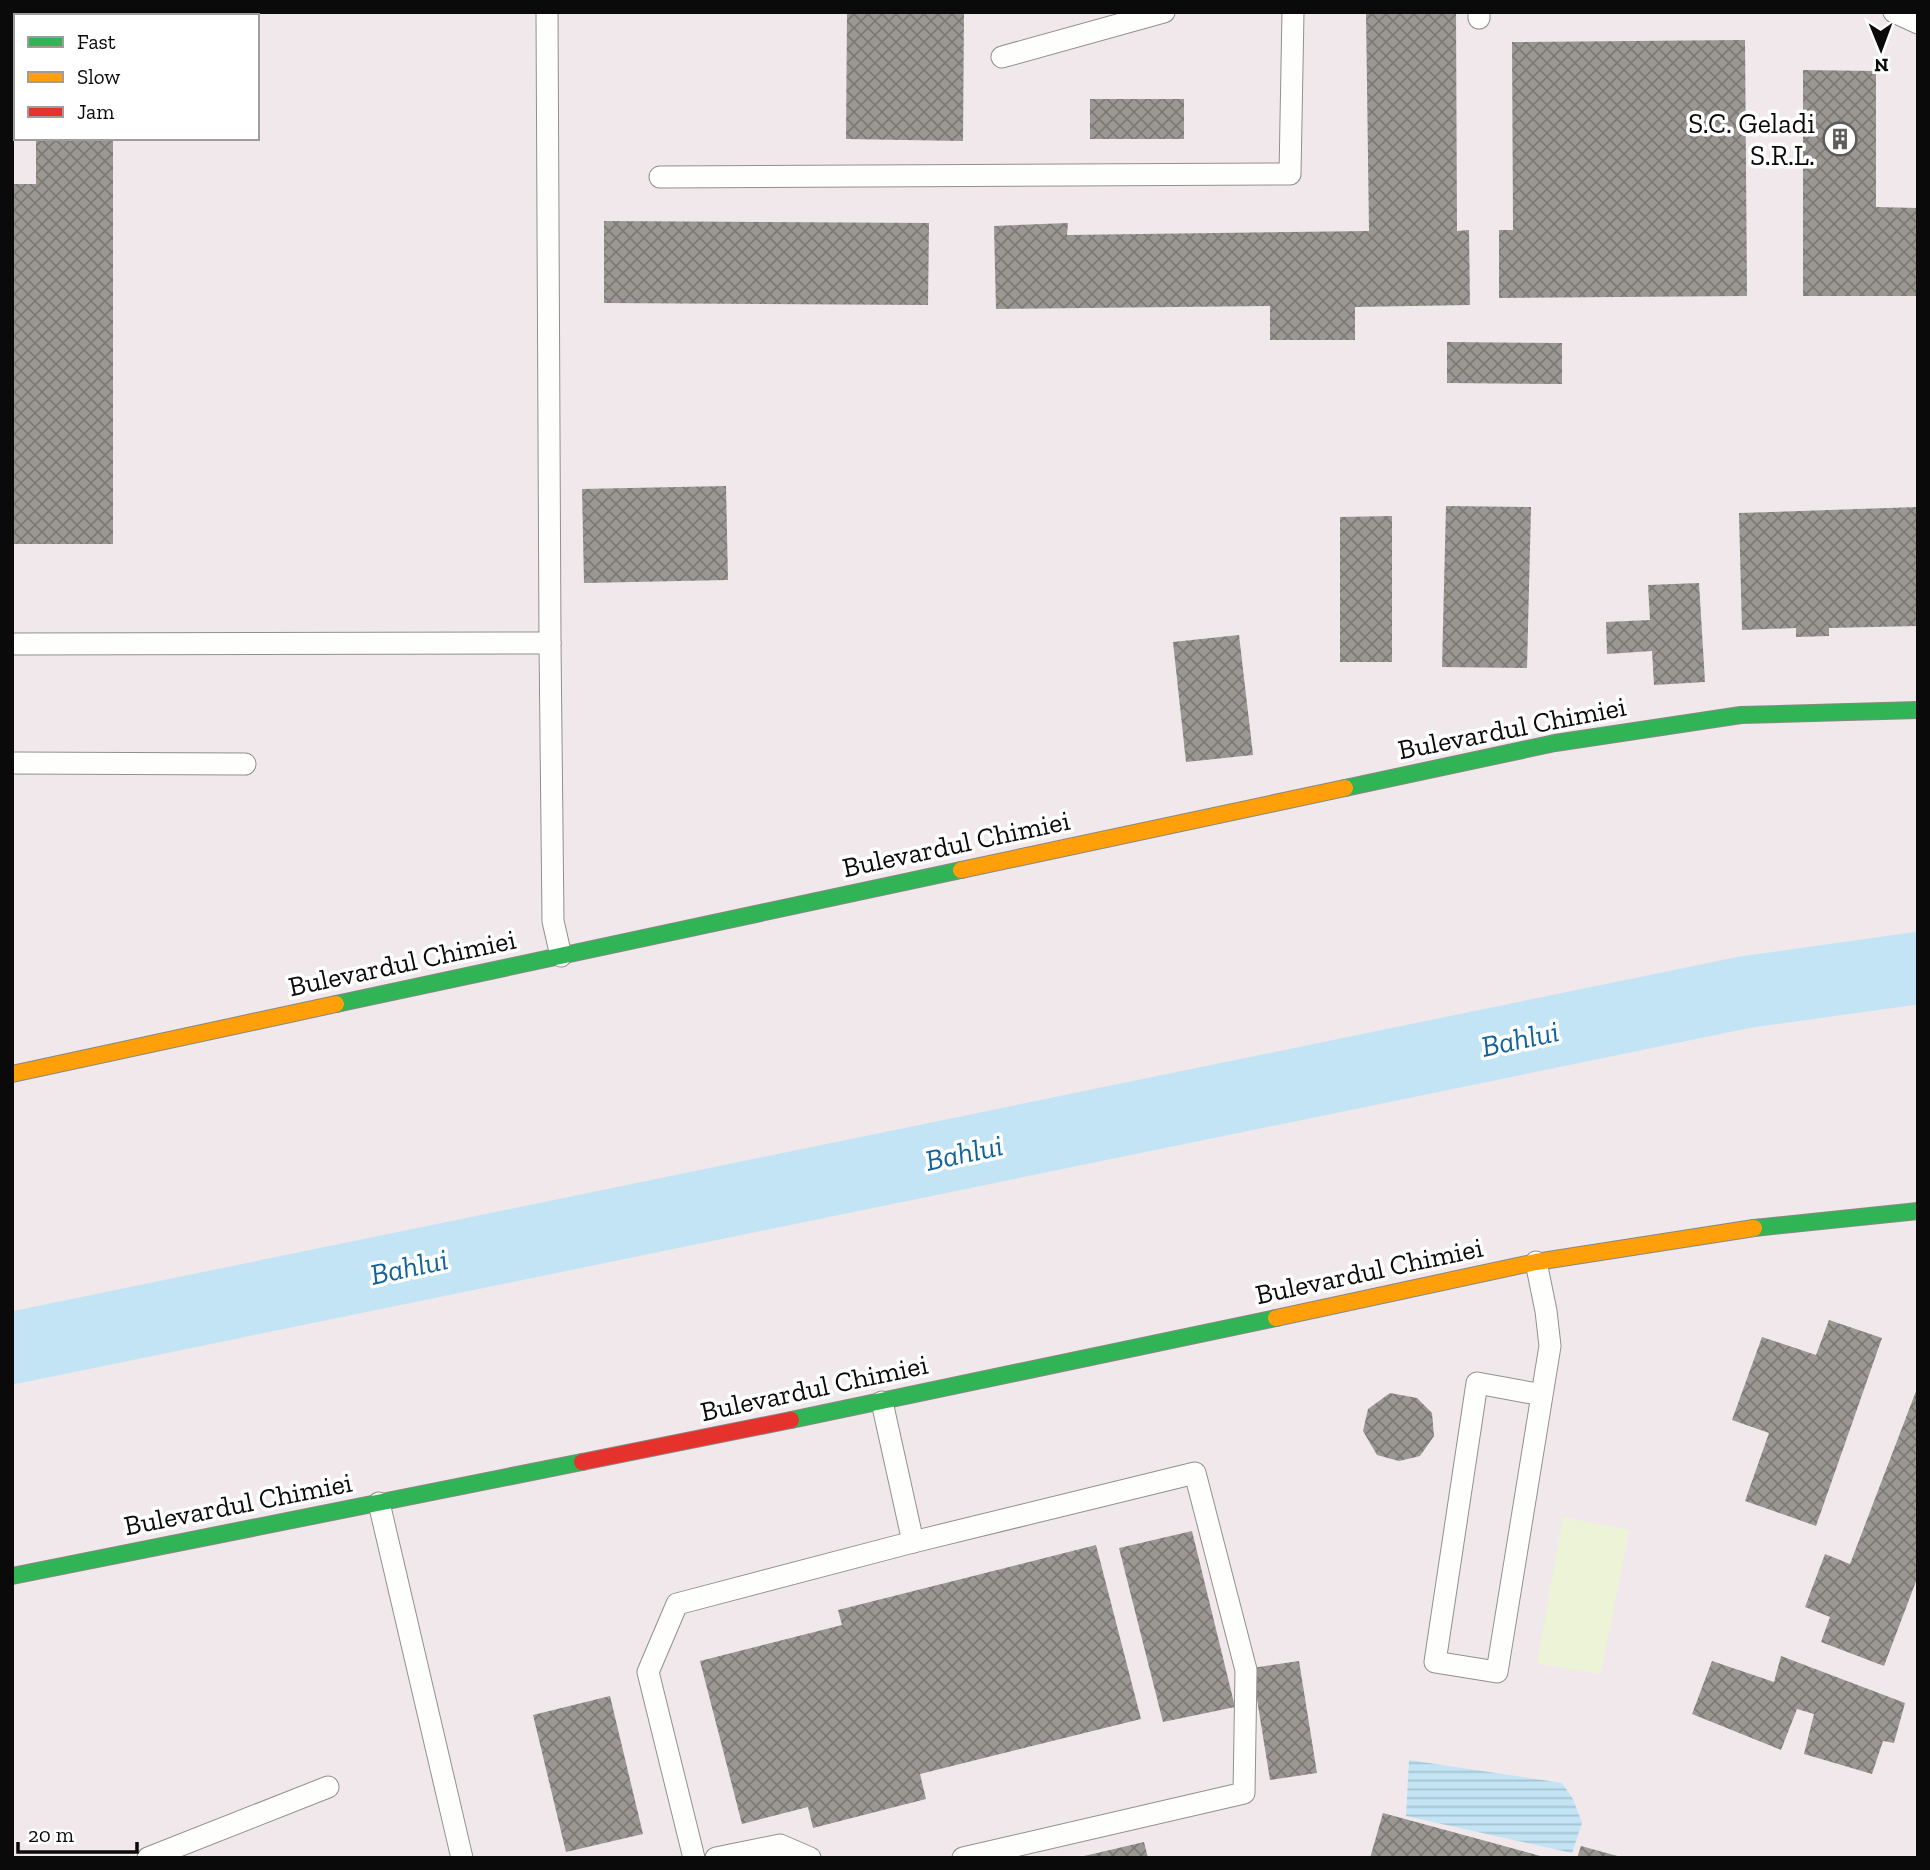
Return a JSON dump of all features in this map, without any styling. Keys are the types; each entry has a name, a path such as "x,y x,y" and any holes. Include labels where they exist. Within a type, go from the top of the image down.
{"street":[{"name":"Bulevardul Chimiei","path":"12,1074 1555,743 1741,715 1918,710"},
{"name":"Bulevardul Chimiei","path":"12,1576 882,1402 1536,1262 1739,1229 1918,1211"}],"lane":[{"path":"547,12 553,921 561,956"},
{"path":"1002,57 1164,12"},
{"path":"660,177 1290,174 1293,12"},
{"path":"1894,12 1918,23"},
{"path":"12,644 550,643"},
{"path":"12,763 245,764"},
{"path":"1536,1262 1550,1346 1497,1672 1435,1662 1477,1383 1542,1395"},
{"path":"882,1402 913,1542"},
{"path":"694,1858 648,1672 677,1604 913,1542 1195,1473 1246,1670 1244,1793 963,1858"},
{"path":"379,1503 462,1858"},
{"path":"148,1858 328,1787"},
{"path":"716,1858 780,1845 810,1858"}],"shaded area":[{"path":"12,12 1918,12 1918,1858 12,1858"}],"green space":[{"path":"1563,1517 1629,1530 1601,1674 1537,1663"}],"water":[{"path":"1409,1760 1562,1783 1573,1799 1582,1823 1572,1853 1406,1816"}],"building":[{"path":"847,12 964,12 963,141 846,139"},
{"path":"1366,12 1456,12 1457,231 1469,230 1470,305 1355,307 1355,340 1270,340 1270,306 996,309 994,226 1068,223 1067,235 1369,231"},
{"path":"1745,40 1747,296 1499,298 1499,230 1513,230 1512,42"},
{"name":"S.C. Geladi S.R.L.","path":"1803,70 1876,71 1876,207 1918,208 1918,296 1803,296"},
{"path":"1090,99 1184,99 1184,139 1090,139"},
{"path":"36,140 113,140 113,544 12,544 12,184 36,184"},
{"path":"604,221 929,223 928,305 604,303"},
{"path":"1447,342 1562,343 1562,384 1447,383"},
{"path":"726,486 728,580 584,583 582,489"},
{"path":"1446,506 1531,507 1527,668 1442,667"},
{"path":"1918,507 1918,626 1829,628 1829,636 1796,637 1796,628 1742,630 1739,513"},
{"path":"1392,516 1392,662 1340,662 1340,517"},
{"path":"1699,583 1705,682 1654,685 1652,651 1607,654 1606,622 1650,620 1648,585"},
{"path":"1239,635 1253,755 1186,762 1173,642"},
{"path":"1829,1320 1882,1338 1816,1526 1745,1501 1769,1433 1732,1420 1762,1337 1816,1355"},
{"path":"1918,1386 1918,1576 1884,1666 1821,1642 1830,1617 1805,1607 1825,1554 1850,1564"},
{"path":"1390,1393 1417,1398 1432,1413 1434,1436 1420,1456 1399,1461 1377,1455 1363,1431 1368,1409"},
{"path":"1192,1531 1235,1707 1163,1722 1119,1548"},
{"path":"1096,1545 1141,1719 920,1774 926,1799 813,1828 808,1807 742,1824 700,1661 842,1625 838,1610"},
{"path":"1781,1656 1905,1703 1894,1743 1883,1741 1872,1774 1804,1754 1814,1714 1797,1709 1781,1750 1692,1714 1712,1661 1774,1682"},
{"path":"1299,1661 1317,1773 1270,1780 1252,1668"},
{"path":"610,1696 643,1834 566,1852 533,1715"},
{"path":"1383,1813 1544,1857 1370,1858"},
{"path":"1144,1842 1148,1858 1080,1858 1080,1857"},
{"path":"1581,1846 1621,1857 1621,1858 1577,1858"}],"waterway":[{"name":"Bahlui","path":"12,1348 1746,992 1918,968"}],"traffic: fast":[{"path":"1345,788 1555,743 1741,715 1918,710"},
{"path":"336,1004 961,870"},
{"path":"1754,1228 1918,1211"},
{"path":"791,1420 1276,1318"},
{"path":"12,1576 582,1462"}],"traffic: slow":[{"path":"961,870 1345,788"},
{"path":"12,1074 336,1004"},
{"path":"1276,1318 1536,1262 1754,1228"}],"traffic: jam":[{"path":"582,1462 791,1420"}],"place":[{"name":"S.C. Geladi S.R.L.","path":"1840,139"}]}
